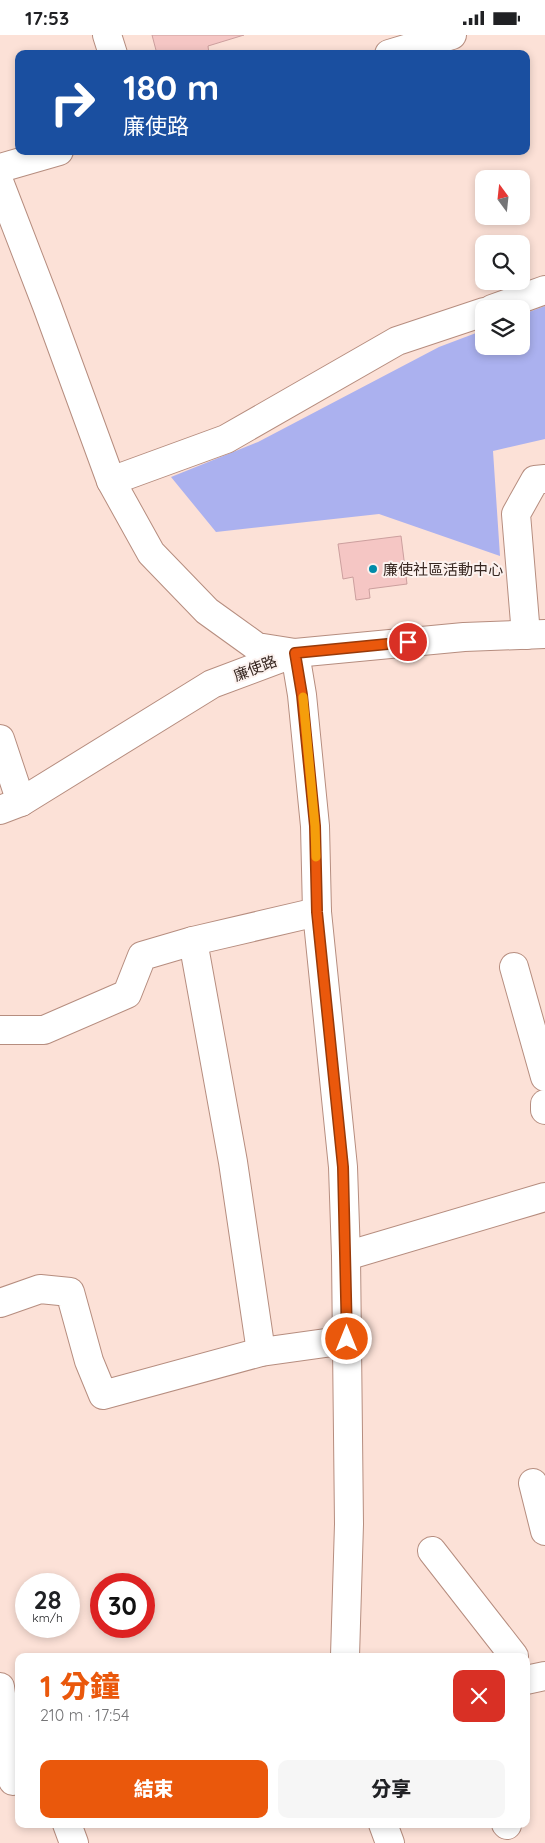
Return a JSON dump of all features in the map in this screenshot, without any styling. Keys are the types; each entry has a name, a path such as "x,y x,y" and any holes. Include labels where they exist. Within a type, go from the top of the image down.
{"street":[{"path":"108,35 112,50"},
{"path":"402,50 452,35"},
{"path":"0,168 45,155"},
{"path":"0,184 48,306 111,481 151,553 207,611 257,647 295,653 302,695 315,826 317,912 343,1167 346,1256 349,1524 345,1653"},
{"path":"517,300 545,290"},
{"path":"111,481 226,439 397,341 475,314"},
{"path":"535,635 516,514 535,480 545,479"},
{"name":"廉使路","path":"10,806 212,685 295,653 464,637 535,635"},
{"path":"0,739 10,806"},
{"path":"0,1030 44,1030 127,994 142,956 193,941 317,912"},
{"path":"193,941 232,1162 261,1352"},
{"path":"514,967 545,1077"},
{"path":"545,1104 545,1110"},
{"path":"346,1256 544,1204"},
{"path":"0,1303 40,1289 70,1292 88,1361 103,1395 261,1352 347,1339"},
{"path":"533,1483 545,1531"},
{"path":"432,1551 512,1653"},
{"path":"0,1687 11,1781"},
{"path":"68,1828 74,1843"},
{"path":"384,1828 390,1843"}],"shaded area":[{"path":"545,306 545,439 493,451 500,556 379,514 216,532 171,477 258,442 439,347 475,333 475,355 530,355 530,312"}],"building":[{"path":"152,35 244,35 208,46 208,50 156,50"},
{"name":"廉使社區活動中心","path":"401,536 407,584 369,589 370,598 356,600 353,577 343,579 338,544"}],"slow traffic":[{"path":"303,697 315,826 316,857"}],"place":[{"name":"廉使社區活動中心","path":"373,569"}],"route":[{"path":"347,1339 343,1167 317,912 315,826 302,695 295,653 408,642"}]}
